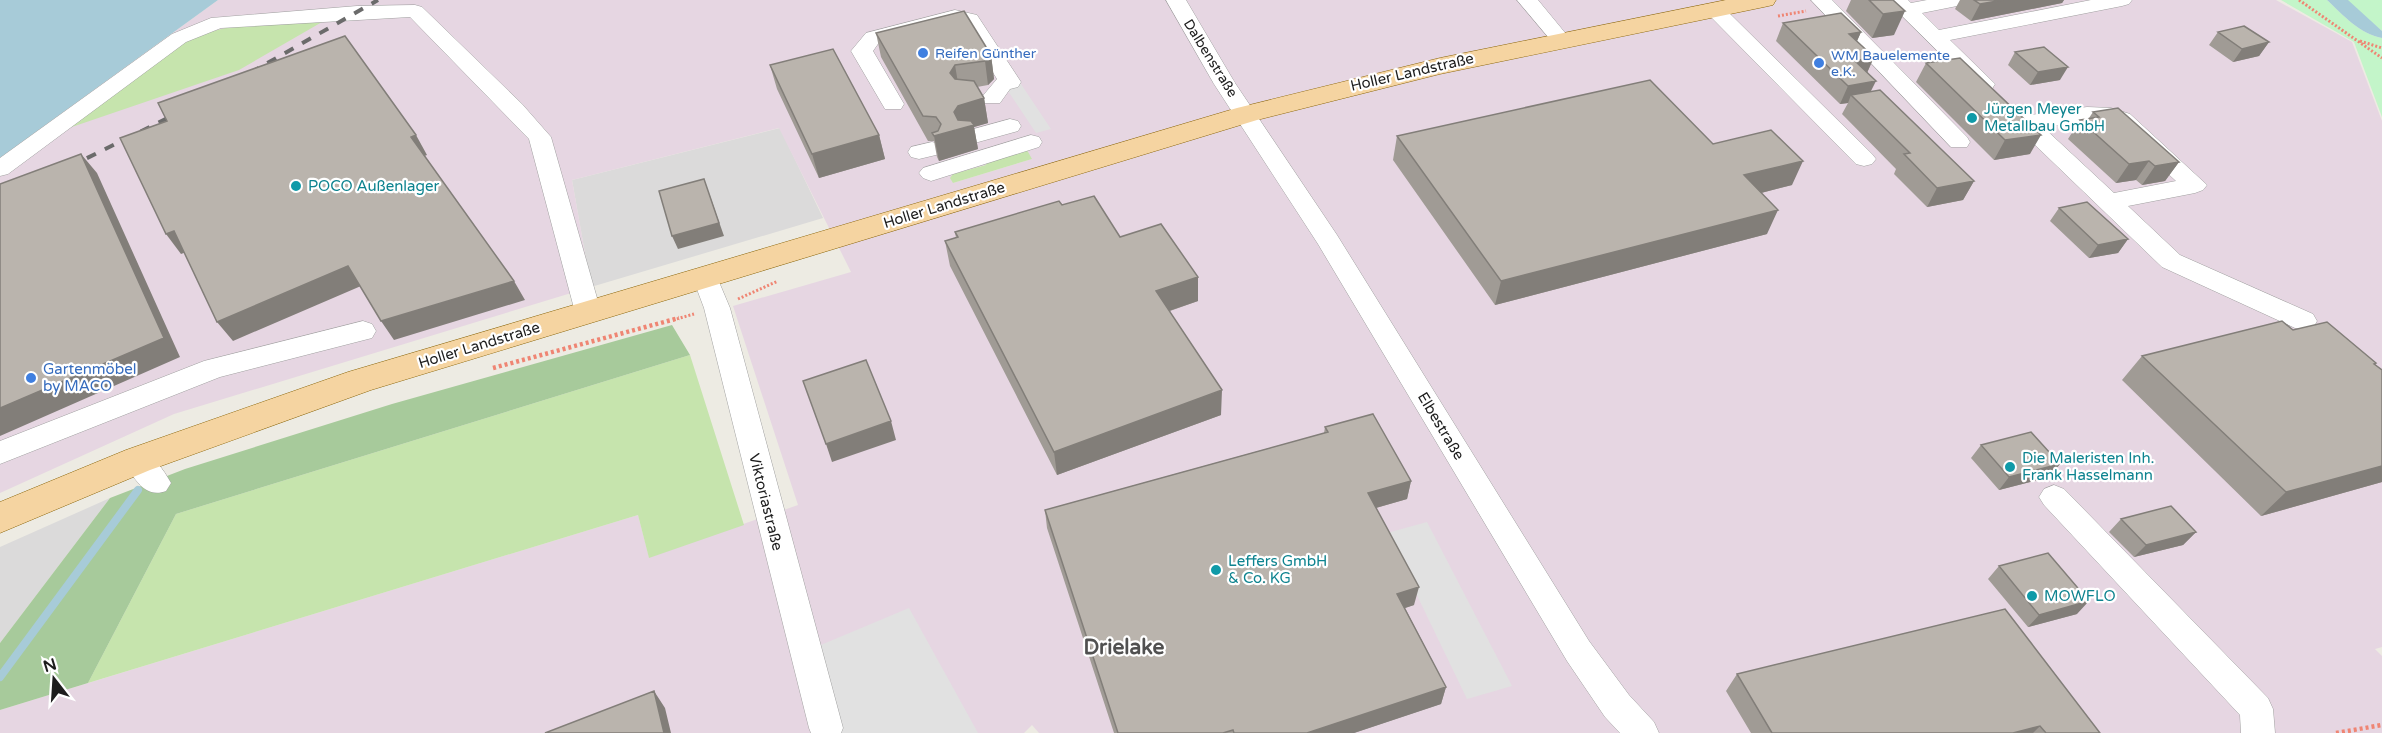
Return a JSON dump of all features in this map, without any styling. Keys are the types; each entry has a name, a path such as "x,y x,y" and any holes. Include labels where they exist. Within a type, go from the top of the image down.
{"main road":[{"name":"Holler Landstraße","path":"0,518 147,472 360,381 1247,114 1419,70 1562,40 1715,10 1767,9"}],"street":[{"name":"Dalbenstraße","path":"1176,0 1225,84 1247,114"},
{"path":"1527,0 1562,40"},
{"path":"1934,37 2122,0"},
{"path":"1901,5 1951,2 1975,29"},
{"path":"1824,3 1959,142"},
{"path":"1901,5 2171,261 2304,321"},
{"path":"1715,10 1864,159"},
{"path":"0,169 179,38 218,22 357,12 415,11 540,137 588,312"},
{"path":"893,104 862,51 873,37 955,16 970,20 1010,82 1002,84 998,112 973,142"},
{"path":"926,153 998,112"},
{"path":"2026,123 2099,113 2112,114 2131,127 2195,185 2109,202"},
{"name":"Elbestraße","path":"1247,114 1578,651 1617,705 1642,733"},
{"name":"Viktoriastraße","path":"705,276 717,308 769,516 826,728"},
{"path":"0,453 214,368 363,331"},
{"path":"2054,497 2256,709 2258,733"}],"path":[{"path":"2300,0 2382,58"},
{"path":"1767,9 1824,3"},
{"path":"2354,39 2382,48"},
{"path":"490,369 717,308 786,278"},
{"path":"2336,733 2382,725"}],"shaded area":[{"path":"218,0 2276,0 2352,42 2382,121 2382,647 2375,649 2382,656 2382,733 1039,733 1032,725 1024,733 0,733 0,710 638,515 649,557 798,505 733,306 851,272 779,128 572,180 591,287 174,414 0,493 0,158","holes":["1032,159 953,183 953,174 987,165"]},
{"path":"1019,81 1051,129 1036,133 1004,85"},
{"path":"780,128 823,218 591,287 572,180"},
{"path":"110,498 0,643 0,547"},
{"path":"1427,522 1512,686 1467,699 1387,533"},
{"path":"909,608 978,733 834,733 816,647"}],"green space":[{"path":"2281,0 2327,0 2359,28 2382,38 2382,117 2354,42"},
{"path":"2348,0 2382,0 2382,31 2348,2"},
{"path":"329,18 239,70 66,129 147,65 181,43 197,36 228,27"},
{"path":"1027,150 1032,159 953,183 950,178 953,174 986,165 985,162"},
{"path":"672,325 690,355 176,514 88,683 0,710 0,643 110,498 185,469 392,404"},
{"path":"690,355 744,525 649,558 638,515 88,683 176,514"}],"water":[{"path":"0,0 218,0 0,158"},
{"path":"2327,0 2348,0 2382,31 2382,38 2359,28"}],"building":[{"path":"1869,0 1893,0 1905,11 1883,14"},
{"path":"1974,0 2003,0 1980,4"},
{"path":"964,11 991,55 985,61 955,65 950,73 955,79 974,81 984,98 958,106 954,112 958,120 971,121 974,125 934,136 932,133 938,131 941,124 936,117 923,116 876,33"},
{"path":"1841,13 1861,32 1849,34 1874,57 1855,61 1876,81 1848,86 1783,23"},
{"path":"2244,26 2269,42 2242,49 2218,32"},
{"name":"POCO Außenlager","path":"345,36 416,135 411,137 514,281 381,321 348,266 217,322 174,231 166,234 120,138 167,121 158,103"},
{"path":"2044,47 2068,67 2038,72 2015,52"},
{"path":"833,49 879,135 812,154 770,65"},
{"path":"1960,58 2041,135 2005,140 1926,63"},
{"path":"1650,80 1713,144 1771,130 1803,161 1744,175 1778,210 1501,281 1397,136"},
{"path":"1880,90 1974,181 1937,188 1904,154 1910,153 1851,95"},
{"path":"2118,108 2179,162 2155,166 2149,161 2129,164 2080,120 2099,117 2093,112"},
{"path":"81,154 164,338 0,408 0,184"},
{"path":"704,179 719,223 672,236 659,191"},
{"path":"1094,196 1120,237 1161,224 1198,277 1156,291 1222,390 1054,452 945,241 958,237 955,232 1059,201 1062,205"},
{"path":"2087,202 2128,239 2098,245 2059,208"},
{"path":"2282,321 2293,330 2327,322 2382,370 2382,466 2286,492 2142,356"},
{"path":"866,360 891,421 826,444 803,381"},
{"name":"Leffers GmbH & Co. KG","path":"1373,414 1411,481 1368,493 1419,587 1397,594 1446,687 1307,733 1234,733 1233,730 1223,733 1118,733 1045,510 1328,432 1325,427"},
{"path":"2031,432 2060,464 2009,477 1981,445"},
{"path":"2171,506 2196,532 2146,545 2121,519"},
{"path":"2048,553 2089,601 2039,615 1999,566"},
{"path":"2005,609 2100,733 2046,733 2040,726 2013,733 1772,733 1737,674"},
{"path":"654,691 664,733 545,733"}],"waterway":[{"path":"0,677 138,490"}],"railway":[{"path":"250,73 378,0"},
{"path":"69,167 182,111"}],"place":[{"name":"Reifen Günther","path":"923,53"},
{"name":"WM Bauelemente e.K.","path":"1819,63"},
{"name":"Jürgen Meyer Metallbau GmbH","path":"1972,118"},
{"name":"POCO Außenlager","path":"296,186"},
{"name":"Gartenmöbel by MACO","path":"31,378"},
{"name":"Die Maleristen Inh. Frank Hasselmann","path":"2010,467"},
{"name":"Leffers GmbH & Co. KG","path":"1216,570"},
{"name":"MOWFLO","path":"2032,596"}],"district":[{"name":"Drielake","path":"1124,647"}]}
